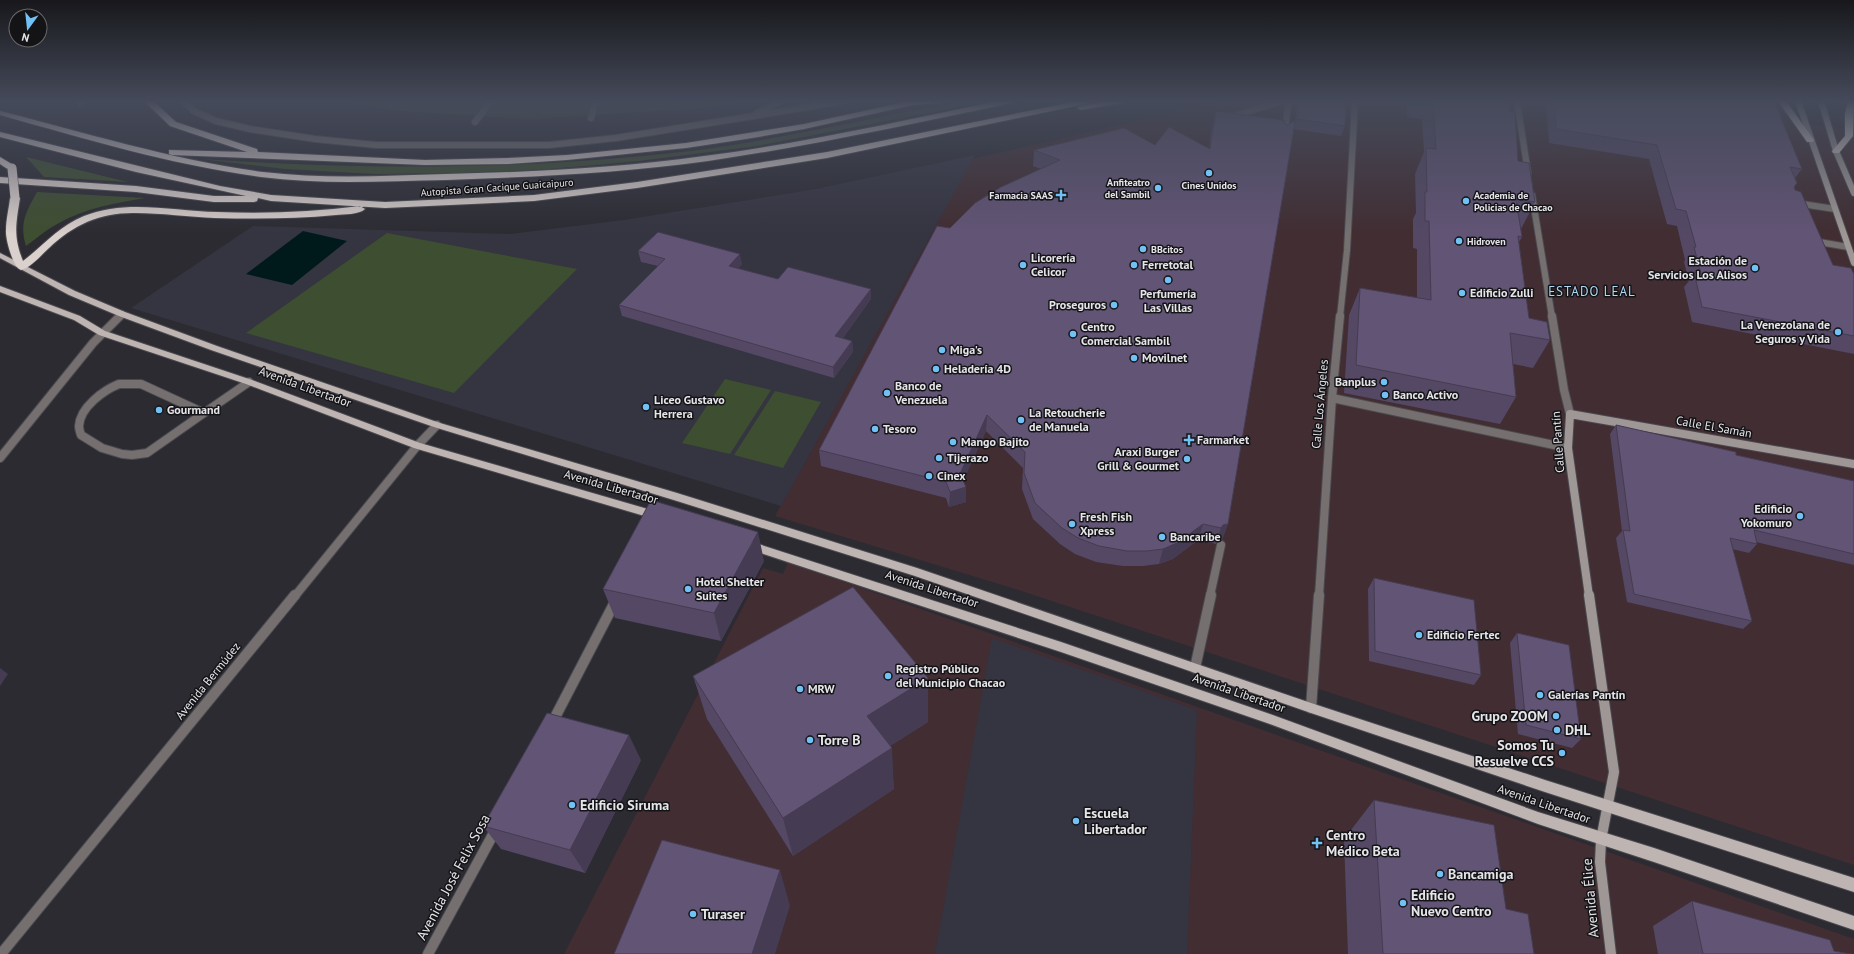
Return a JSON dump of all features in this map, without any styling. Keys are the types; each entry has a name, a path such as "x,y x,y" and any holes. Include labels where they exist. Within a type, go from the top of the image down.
{"highway":[{"name":"Autopista Gran Cacique Guaicaipuro","path":"45,146 220,189 271,198 385,205 534,198 637,185 827,155 874,146"},
{"name":"Autopista Gran Cacique Guaicaipuro","path":"120,146 212,167 264,174 314,178 392,179 501,176 619,168 701,159 784,146"},
{"path":"236,146 264,155"},
{"path":"137,150 394,162 456,162 581,156 671,146"},
{"path":"1836,151 1841,146"},
{"path":"0,160 12,168 15,198 10,231 14,250 21,267 35,258 52,240 65,230 103,213 132,209 193,214 280,216 323,214 385,205"},
{"path":"0,180 136,190 236,201 271,198"},
{"path":"0,184 26,182"}],"main road":[{"path":"1812,146 1854,263"},
{"path":"1834,146 1854,193"},
{"name":"Avenida Libertador","path":"0,254 21,267 122,314 214,348 437,426 677,497 917,572 1311,708 1607,806 1854,885"},
{"name":"Avenida Libertador","path":"0,289 77,318 102,333 249,382 417,446 661,520"},
{"name":"Calle Pantín","path":"1570,414 1568,448 1614,772 1601,840"},
{"name":"Calle El Samán","path":"1570,414 1854,464"},
{"name":"Avenida Libertador","path":"736,541 1054,644 1267,718 1530,816 1601,840 1654,855 1854,923"},
{"name":"Avenida Élice","path":"1601,840 1600,862 1611,954"}],"street":[{"path":"428,146 511,146"},
{"name":"Calle Los Ángeles","path":"1311,708 1332,398 1347,250 1353,146"},
{"path":"1524,146 1529,178"},
{"name":"Calle Pantín","path":"1530,186 1564,390 1570,414"},
{"path":"1807,217 1798,204 1835,210"},
{"path":"1813,230 1819,242 1848,247"},
{"path":"0,458 102,333 122,314"},
{"path":"204,414 141,384 126,383 111,387 91,404 84,412 79,425 81,435 102,448 132,455 147,453 204,414 249,382"},
{"path":"1332,398 1568,448"},
{"name":"Avenida Bermúdez","path":"1,954 417,446 437,426"},
{"path":"1195,668 1221,545"},
{"path":"547,734 620,594"},
{"name":"Avenida José Felix Sosa","path":"428,954 499,823"}],"shaded area":[{"path":"1031,146 1854,146 1854,865 1012,588 775,516 972,159"},
{"name":"Liceo Gustavo Herrera","path":"975,155 781,506 131,308 253,226 510,234 624,220 816,189"},
{"path":"303,231 347,241 292,285 246,274"},
{"path":"788,562 1854,939 1854,954 564,954 763,568 783,574"},
{"name":"Escuela Libertador","path":"992,638 1197,710 1187,954 935,954"}],"green space":[{"path":"725,146 759,146 639,161 549,169 462,173 375,174 285,169 200,159 323,165 507,165 630,157"},
{"path":"26,157 128,182 44,177"},
{"path":"37,192 145,198 112,204 80,213 55,225 26,246 23,231 25,218"},
{"path":"387,233 577,269 454,393 246,333"},
{"path":"725,379 771,390 730,454 682,443"},
{"path":"775,391 821,402 783,468 734,455"}],"building":[{"name":"Centro Comercial Sambil","path":"1052,146 1204,146 1210,149 1211,146 1291,146 1228,524 1223,525 1221,528 1203,524 1177,543 1163,549 1147,551 1127,551 1099,546 1078,538 1062,528 1035,503 1024,473 1025,452 987,415 960,474 966,487 950,492 946,482 819,450 937,226 950,228 975,203 1001,187 1060,160 1034,150"},
{"path":"1436,146 1517,146 1518,161 1529,163 1535,202 1516,199 1522,237 1518,236 1529,318 1547,322 1550,340 1510,333 1516,397 1356,365 1360,288 1431,300 1429,221 1425,221 1425,192 1427,192 1426,148 1436,149"},
{"path":"1657,146 1792,146 1802,169 1790,167 1797,183 1794,187 1795,190 1801,192 1833,265 1851,268 1854,274 1854,336 1702,307 1694,272 1701,274 1694,247 1696,247 1686,211 1676,209"},
{"path":"658,232 740,254 729,266 778,279 788,267 871,289 835,336 852,341 833,367 619,305 665,259 638,251"},
{"path":"1616,425 1736,452 1736,455 1854,481 1854,554 1754,530 1757,544 1730,538 1752,621 1634,594 1623,530 1630,531"},
{"path":"651,500 758,532 714,613 603,589"},
{"name":"Edificio Fertec","path":"1374,578 1474,600 1481,675 1375,651"},
{"name":"Torre B","path":"853,587 928,678 867,716 892,748 783,818 693,676"},
{"name":"Galerías Pantín","path":"1517,633 1569,645 1581,739 1526,725"},
{"path":"547,713 629,735 570,850 483,826"},
{"path":"1374,800 1494,825 1506,909 1528,914 1534,954 1383,954"},
{"path":"662,840 780,870 752,954 614,954"},
{"path":"1692,901 1830,940 1834,951 1851,954 1703,954"}],"place":[{"name":"Cines Unidos","path":"1209,173"},
{"name":"Anfiteatro del Sambil","path":"1158,188"},
{"name":"Farmacia SAAS","path":"1061,195"},
{"name":"Academia de Policias de Chacao","path":"1466,201"},
{"name":"Hidroven","path":"1459,241"},
{"name":"BBcitos","path":"1143,249"},
{"name":"Licorería Celicor","path":"1023,265"},
{"name":"Ferretotal","path":"1134,265"},
{"name":"Estación de Servicios Los Alisos","path":"1755,268"},
{"name":"Perfumería Las Villas","path":"1168,280"},
{"name":"Edificio Zulli","path":"1462,293"},
{"name":"Proseguros","path":"1114,305"},
{"name":"La Venezolana de Seguros y Vida","path":"1838,332"},
{"name":"Centro Comercial Sambil","path":"1073,334"},
{"name":"Miga's","path":"942,350"},
{"name":"Movilnet","path":"1134,358"},
{"name":"Heladería 4D","path":"936,369"},
{"name":"Banplus","path":"1384,382"},
{"name":"Banco de Venezuela","path":"887,393"},
{"name":"Banco Activo","path":"1385,395"},
{"name":"Liceo Gustavo Herrera","path":"646,407"},
{"name":"Gourmand","path":"159,410"},
{"name":"La Retoucherie de Manuela","path":"1021,420"},
{"name":"Tesoro","path":"875,429"},
{"name":"Farmarket","path":"1189,440"},
{"name":"Mango Bajito","path":"953,442"},
{"name":"Tijerazo","path":"939,458"},
{"name":"Araxi Burger Grill & Gourmet","path":"1187,459"},
{"name":"Cinex","path":"929,476"},
{"name":"Edificio Yokomuro","path":"1800,516"},
{"name":"Fresh Fish Xpress","path":"1072,524"},
{"name":"Bancaribe","path":"1162,537"},
{"name":"Hotel Shelter Suites","path":"688,589"},
{"name":"Edificio Fertec","path":"1419,635"},
{"name":"Registro Público del Municipio Chacao","path":"888,676"},
{"name":"MRW","path":"800,689"},
{"name":"Galerías Pantín","path":"1540,695"},
{"name":"Grupo ZOOM","path":"1556,716"},
{"name":"DHL","path":"1557,730"},
{"name":"Torre B","path":"810,740"},
{"name":"Somos Tu Resuelve CCS","path":"1562,753"},
{"name":"Edificio Siruma","path":"572,805"},
{"name":"Escuela Libertador","path":"1076,821"},
{"name":"Centro Médico Beta","path":"1317,843"},
{"name":"Bancamiga","path":"1440,874"},
{"name":"Edificio Nuevo Centro","path":"1403,903"},
{"name":"Turaser","path":"693,914"}],"district":[{"name":"ESTADO LEAL","path":"1592,291"}]}
